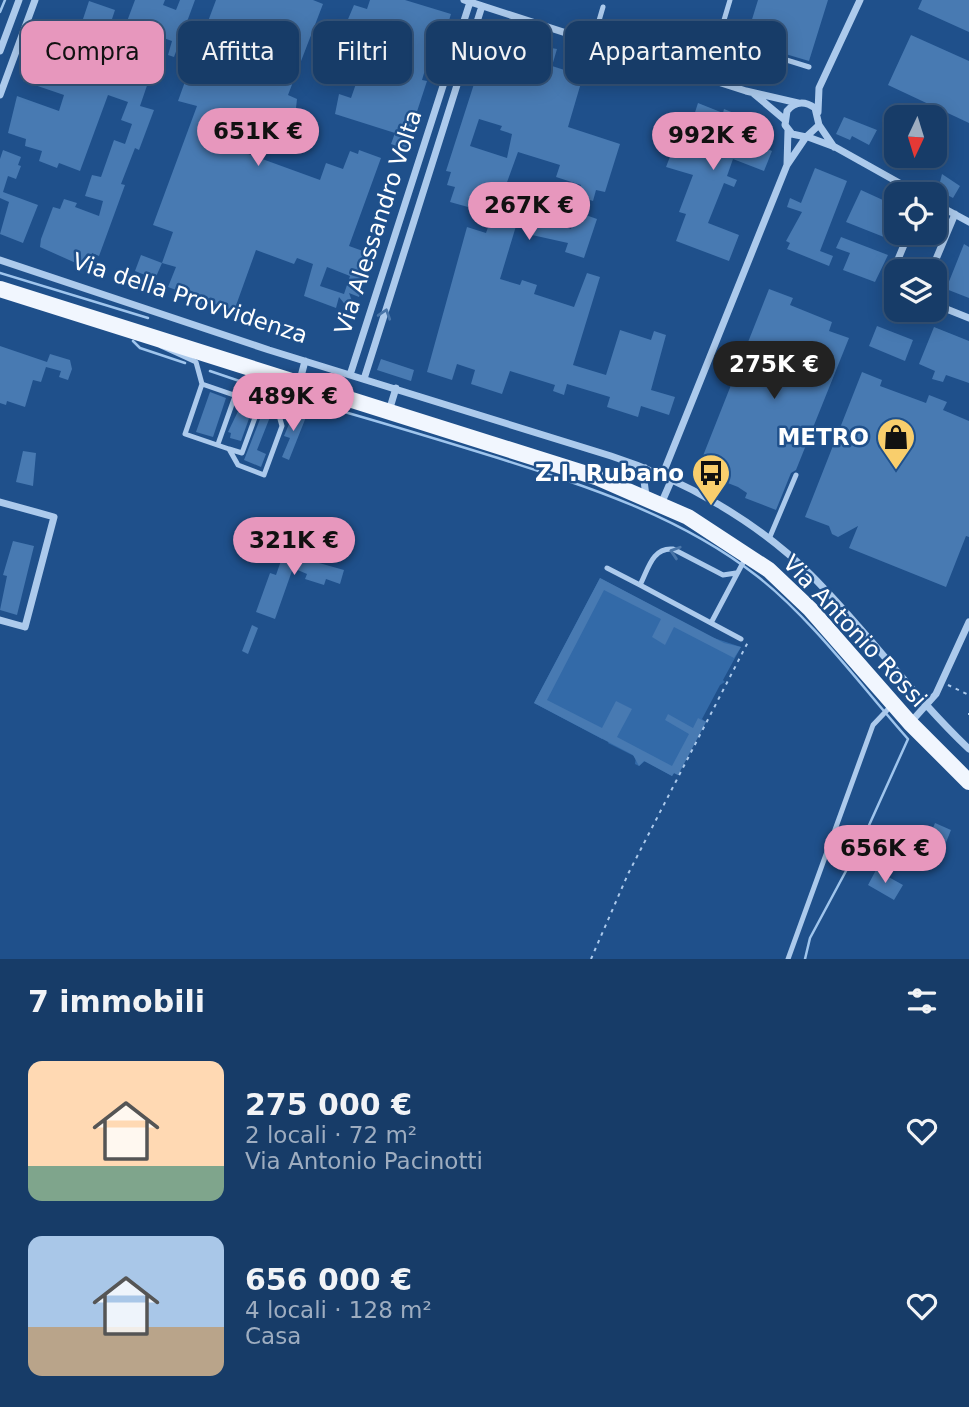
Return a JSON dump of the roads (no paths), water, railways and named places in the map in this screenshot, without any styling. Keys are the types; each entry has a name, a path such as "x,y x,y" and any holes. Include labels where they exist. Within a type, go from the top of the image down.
{"main road":[{"path":"0,289 605,481 654,500"},
{"name":"Via Antonio Rossi","path":"654,500 706,527 796,594 890,707 910,723 969,782"}],"street":[{"path":"0,51 19,0"},
{"path":"0,95 35,0"},
{"path":"835,147 819,125 819,88 860,0"},
{"path":"467,1 565,32"},
{"name":"Via Alessandro Volta","path":"462,21 467,1"},
{"name":"Via Alessandro Volta","path":"477,21 482,6"},
{"name":"Via Alessandro Volta","path":"350,375 443,84"},
{"name":"Via Alessandro Volta","path":"364,379 458,84"},
{"path":"727,84 753,93 811,105 818,112"},
{"path":"785,120 790,108 819,88"},
{"path":"753,93 785,120 788,130 787,166"},
{"path":"662,477 787,166 819,125"},
{"path":"788,130 796,136 835,147 898,182"},
{"path":"947,210 969,222"},
{"path":"936,259 955,214"},
{"name":"Via della Provvidenza","path":"0,260 662,477"},
{"path":"947,309 969,318"},
{"path":"304,386 306,361"},
{"path":"388,412 396,388"},
{"path":"605,481 644,471 654,500 671,481"},
{"name":"Via Antonio Rossi","path":"662,477 710,501 769,539 812,576 925,706 969,749"},
{"path":"0,502 54,517 24,626 0,620"},
{"path":"910,723 939,688 969,622"}],"lane":[{"path":"724,21 730,0"},
{"path":"599,21 603,7"},
{"path":"786,60 809,67"},
{"path":"417,164 431,169"},
{"path":"409,191 422,196"},
{"path":"147,335 165,350 196,362 202,384 185,433 242,453 260,404"},
{"path":"202,384 260,404 275,401 304,386"},
{"path":"218,444 235,396"},
{"path":"229,449 238,465 264,475 282,426 275,401"},
{"path":"769,539 796,475"},
{"path":"640,585 656,553 664,548 673,549 723,575 737,572"},
{"path":"711,623 745,558"},
{"path":"607,568 741,639"},
{"path":"788,959 873,725 890,707"}],"waterway":[{"path":"0,12 5,0"},
{"path":"0,273 148,318"},
{"path":"133,341 140,348 185,363"},
{"path":"210,371 272,392"},
{"path":"294,398 498,458 633,505 697,536 727,555 777,593 817,632 908,739 861,843 810,938 805,959"}],"place":[{"name":"METRO","path":"896,471"},
{"name":"Z.I. Rubano","path":"711,507"}]}
